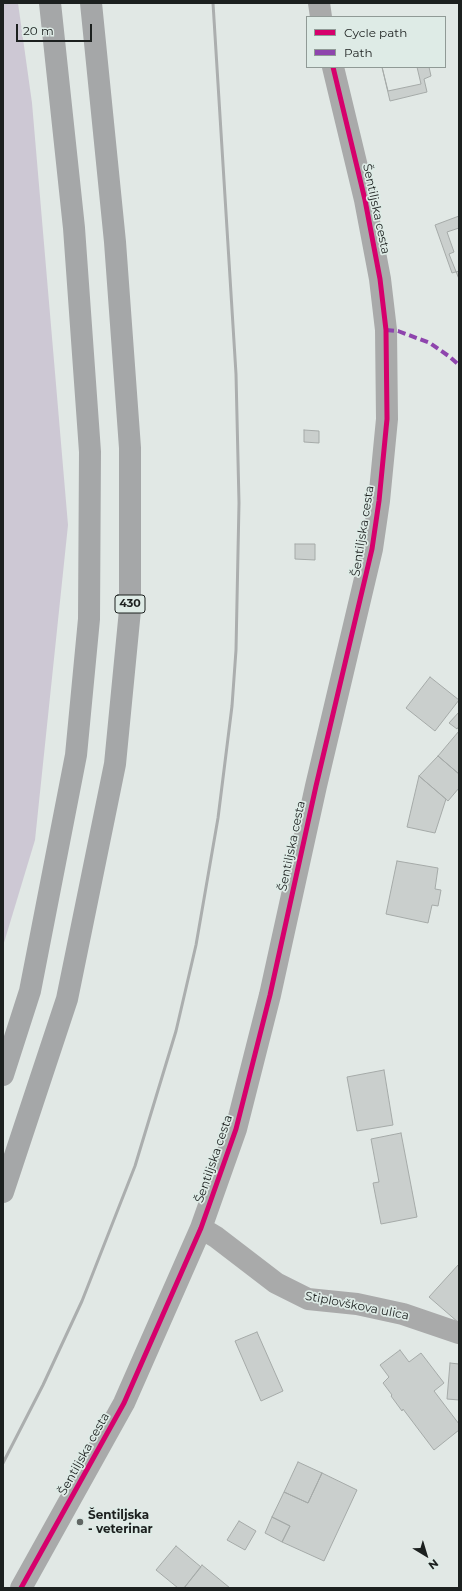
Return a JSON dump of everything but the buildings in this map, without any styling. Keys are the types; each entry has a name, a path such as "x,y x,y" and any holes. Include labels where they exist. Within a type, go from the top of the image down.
{"highway":[{"path":"3,1075 30,991 76,755 88,619 90,452 74,228 50,3"},
{"name":"430","path":"3,1192 67,999 114,764 130,610 130,448 115,242 91,3"}],"street":[{"path":"319,3 321,16"},
{"name":"Šentiljska cesta","path":"21,1588 124,1403 201,1228 236,1129 268,1003 316,786 372,549 379,501 387,419 386,330 380,279 365,200 333,68"},
{"name":"Stiplovškova ulica","path":"201,1228 216,1237 276,1283 308,1299 357,1304 403,1314 459,1334"}],"shaded area":[{"path":"3,3 18,3 32,103 68,525 35,840 3,946"}],"railway":[{"path":"3,1463 43,1385 82,1301 135,1166 176,1031 196,945 218,818 232,706 236,650 239,503 236,374 213,3"}],"marked path":[{"path":"386,330 398,331 430,343 459,365"}],"cycle path":[{"path":"21,1588 124,1403 201,1228 236,1129 270,995 316,786 372,549 379,501 387,419 386,330 380,279 365,200 333,68"}],"place":[{"name":"Šentiljska - veterinar","path":"80,1522"}]}
